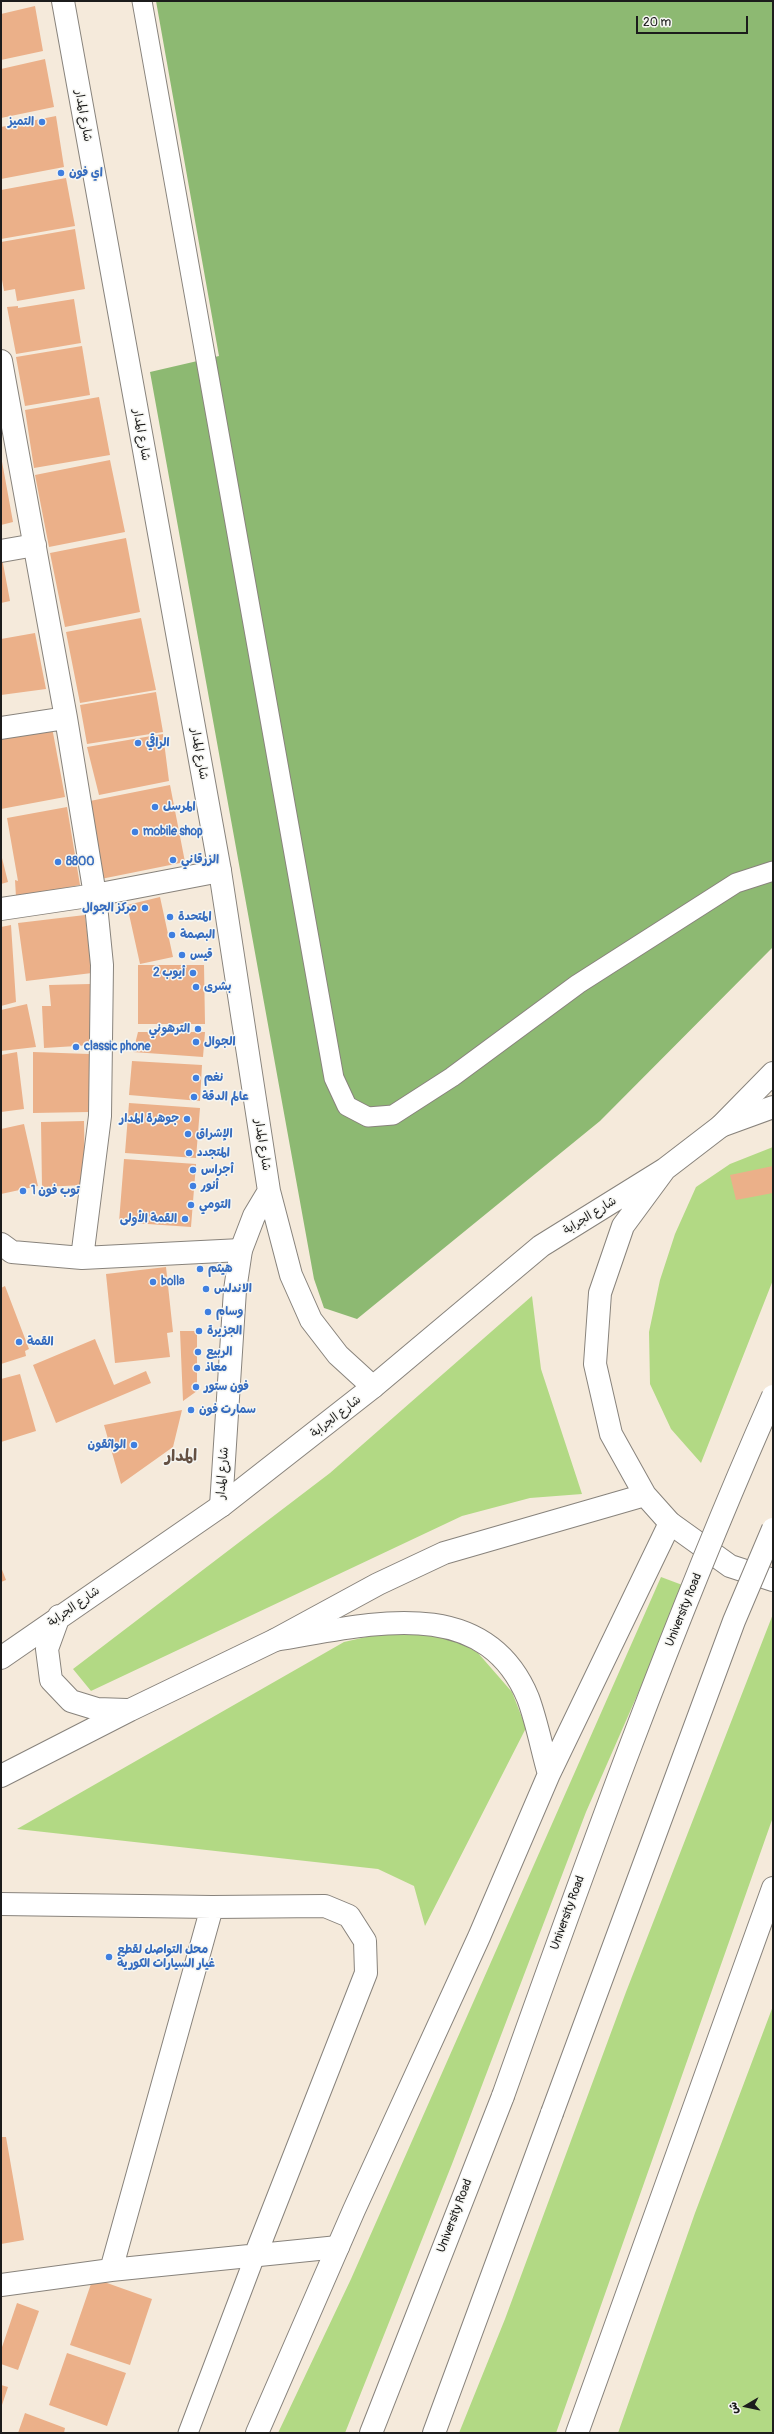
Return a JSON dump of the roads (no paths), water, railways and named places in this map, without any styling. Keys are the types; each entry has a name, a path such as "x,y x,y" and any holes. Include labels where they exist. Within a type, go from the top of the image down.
{"main road":[{"name":"شارع المدار","path":"63,1 220,871 270,1191 254,1216 240,1250 221,1506"},
{"path":"1,361 3,388 35,545 66,718 95,895 102,965 100,1116 82,1258"},
{"path":"1,551 35,545"},
{"path":"1,728 66,718"},
{"path":"1,909 95,895 220,871"},
{"path":"773,1073 721,1126 665,1168 624,1226 600,1293 595,1364 611,1434 645,1495 670,1523 730,1566 773,1580"},
{"path":"721,1126 773,1107"},
{"name":"شارع الجرابة","path":"1,1658 59,1616 221,1506 373,1387 541,1246 665,1168"},
{"path":"270,1191 291,1276 311,1320 338,1356 373,1387"},
{"path":"1,1244 12,1252 82,1258 240,1250"},
{"name":"University Road","path":"371,2433 502,2096 609,1799 729,1494 773,1396"},
{"path":"1,1776 130,1710 275,1640 378,1584 444,1553 645,1495"},
{"path":"257,2433 338,2247 479,1936 549,1774 670,1523"},
{"path":"434,2433 734,1621 773,1529"},
{"path":"59,1616 47,1650 51,1680 71,1701 97,1709 130,1710"},
{"path":"275,1640 374,1624 408,1622 442,1625 481,1641 507,1664 527,1698 549,1774"},
{"path":"576,2433 757,1928 773,1888"},
{"path":"757,1928 773,1902"},
{"path":"1,1904 212,1907 325,1906 348,1916 365,1941 366,1973 255,2256"},
{"path":"112,2270 212,1907"},
{"path":"1,2285 112,2270 338,2247"}],"lane":[{"path":"142,1 334,1078 347,1106 368,1117 393,1115 452,1077 578,984 736,883 773,871"},
{"path":"188,2433 255,2256"}],"place":[{"name":"التميز","path":"42,122"},
{"name":"اي فون","path":"61,173"},
{"name":"الراقي","path":"138,743"},
{"name":"المرسل","path":"155,807"},
{"name":"mobile shop","path":"135,832"},
{"name":"الزرقاني","path":"173,860"},
{"name":"8800","path":"58,862"},
{"name":"مركز الجوال","path":"145,908"},
{"name":"المتحدة","path":"170,917"},
{"name":"البصمة","path":"172,935"},
{"name":"قيس","path":"182,955"},
{"name":"أيوب 2","path":"193,973"},
{"name":"بشرى","path":"196,987"},
{"name":"الترهوني","path":"198,1029"},
{"name":"الجوال","path":"196,1042"},
{"name":"classic phone","path":"76,1047"},
{"name":"نغم","path":"196,1078"},
{"name":"عالم الدقة","path":"194,1097"},
{"name":"جوهرة المدار","path":"187,1119"},
{"name":"الإشراق","path":"188,1134"},
{"name":"المتجدد","path":"189,1153"},
{"name":"أجراس","path":"193,1170"},
{"name":"أنور","path":"193,1186"},
{"name":"توب فون 1","path":"23,1191"},
{"name":"التومي","path":"191,1205"},
{"name":"القمة الأولى","path":"185,1219"},
{"name":"هيثم","path":"200,1269"},
{"name":"bolla","path":"153,1282"},
{"name":"الاندلس","path":"206,1289"},
{"name":"وسام","path":"208,1312"},
{"name":"الجزيرة","path":"199,1331"},
{"name":"القمة","path":"19,1342"},
{"name":"الربيع","path":"198,1352"},
{"name":"معاذ","path":"197,1368"},
{"name":"فون ستور","path":"196,1387"},
{"name":"سمارت فون","path":"191,1410"},
{"name":"الواثقون","path":"134,1445"},
{"name":"محل التواصل لقطع غيار السيارات الكورية","path":"109,1957"}],"district":[{"name":"المدار","path":"181,1457"}]}
